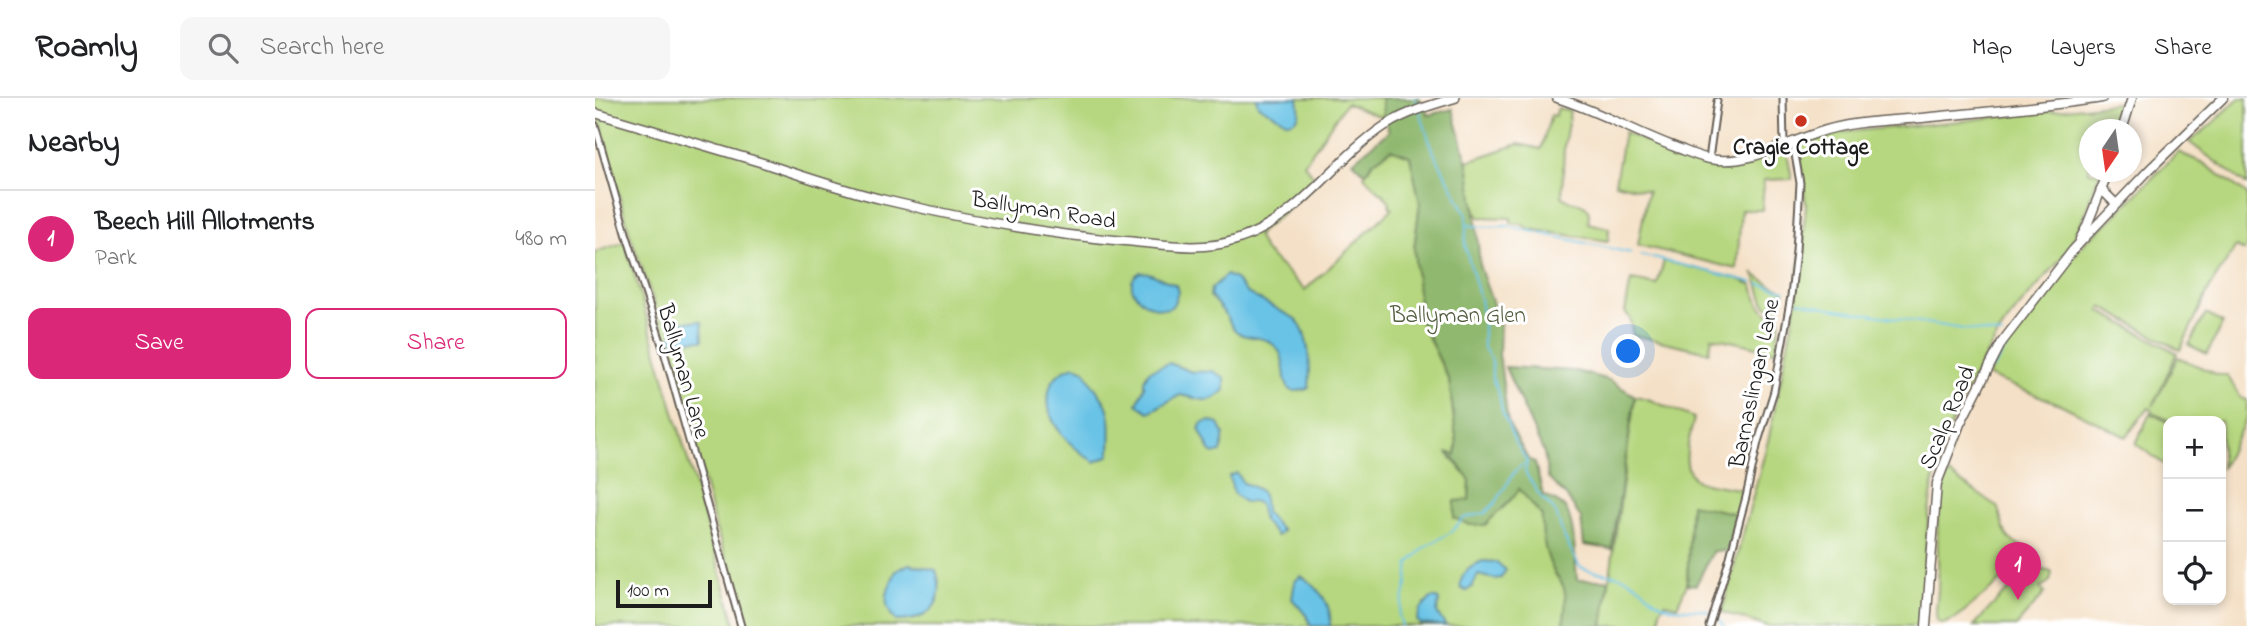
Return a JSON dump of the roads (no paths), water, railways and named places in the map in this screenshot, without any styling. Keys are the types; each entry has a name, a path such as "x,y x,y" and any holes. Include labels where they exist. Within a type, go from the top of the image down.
{"street":[{"name":"Ballyman Road","path":"595,113 884,200 1067,236 1208,246 1244,237 1279,220 1385,126 1408,113 1455,98"},
{"path":"1557,98 1568,100 1643,135 1709,159 1726,161 1744,158 1846,125 2102,98"},
{"path":"1783,98 1784,146"},
{"path":"2125,119 2132,98"},
{"path":"2073,250 2223,98"},
{"path":"1709,159 1717,101"},
{"name":"Ballyman Lane","path":"595,125 625,233 663,348 741,626"},
{"name":"Barnaslingan Lane","path":"1709,626 1774,391 1791,296 1800,183 1793,143"},
{"path":"2073,250 2086,228 2104,182"},
{"path":"2101,189 2116,204"},
{"name":"Scalp Road","path":"1926,626 1935,504 1941,470 1977,388 2002,342 2073,250"}],"water":[{"path":"1256,98 1298,98 1298,116 1288,122 1258,105"},
{"path":"1140,272 1149,273 1176,285 1178,292 1171,307 1156,308 1134,293 1133,279"},
{"path":"1226,275 1235,279 1247,293 1296,319 1307,343 1309,388 1292,390 1287,386 1282,357 1274,345 1241,334 1232,327 1210,296 1211,289"},
{"path":"702,321 703,340 672,341 672,322"},
{"path":"1169,363 1192,372 1213,371 1225,378 1225,390 1209,400 1180,395 1149,412 1137,404 1144,380 1149,371"},
{"path":"1075,366 1085,370 1106,404 1110,416 1110,455 1095,462 1061,433 1048,404 1048,394 1056,377"},
{"path":"1210,421 1219,424 1224,434 1221,452 1214,454 1199,429 1202,423"},
{"path":"1237,473 1243,483 1261,492 1265,512 1282,531 1277,536 1263,521 1259,504 1244,502 1234,494 1229,476"},
{"path":"1483,561 1496,562 1506,570 1501,578 1478,575 1472,587 1466,591 1461,588 1464,575"},
{"path":"909,564 936,570 939,582 937,601 933,608 918,618 896,621 888,608 888,591 896,571"},
{"path":"1301,576 1323,597 1329,611 1330,626 1311,626 1306,615 1292,599 1295,581"},
{"path":"1431,598 1437,598 1439,601 1437,613 1446,626 1421,624 1417,621 1420,610"}],"waterway":[{"path":"1415,98 1418,107"},
{"path":"1420,112 1432,149 1467,215 1465,246 1480,299 1483,347 1492,360 1492,378 1502,411 1515,442 1527,461 1525,472 1540,496 1555,511 1565,539 1580,567 1628,579 1669,607 1699,609 1712,613 1724,626"},
{"path":"1467,225 1507,226 1631,253"},
{"path":"1641,255 1752,282"},
{"path":"1759,284 1785,290"},
{"path":"1799,301 2002,335"},
{"path":"1992,370 2012,339"},
{"path":"1402,626 1399,615 1409,563 1425,547 1451,532 1464,518 1485,513 1496,502 1515,471 1525,463"}],"place":[{"name":"Cragie Cottage","path":"1801,121"},
{"name":"Beech Hill Allotments","path":"2018,600"}],"park label":[{"name":"Ballyman Glen","path":"1458,314"}]}
